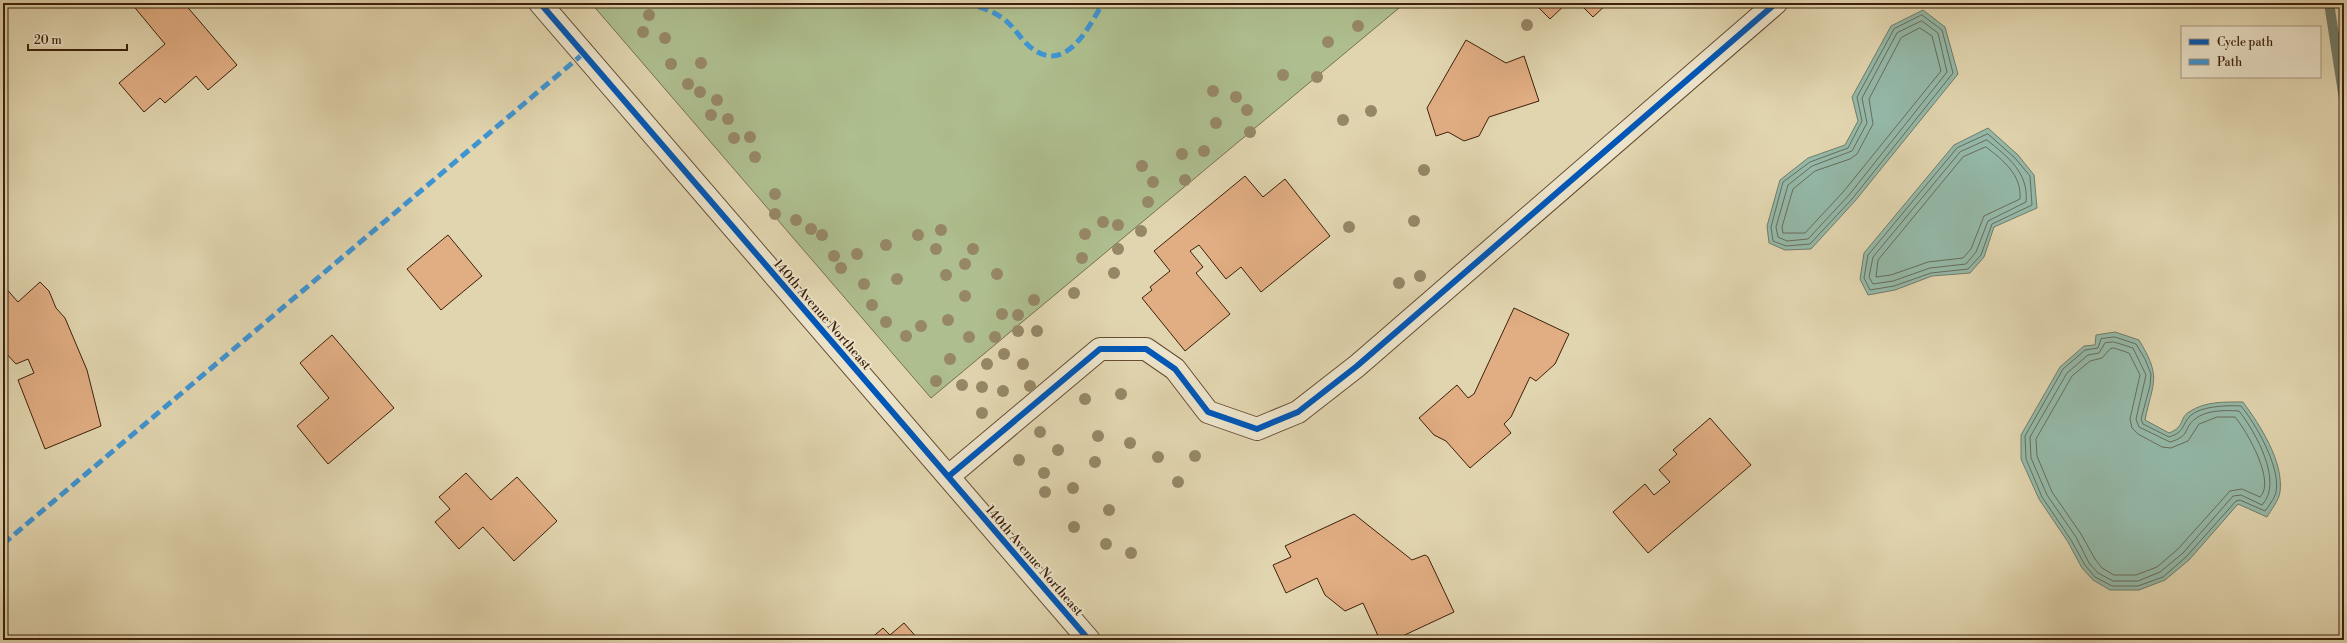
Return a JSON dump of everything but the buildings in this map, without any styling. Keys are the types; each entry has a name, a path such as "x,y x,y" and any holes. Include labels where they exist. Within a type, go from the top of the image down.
{"street":[{"name":"140th Avenue Northeast","path":"540,3 1089,640"},
{"path":"949,476 1100,349 1146,349 1175,369 1208,412 1257,429 1298,412 1357,366 1776,3"}],"shaded area":[{"path":"591,3 1405,3 931,398"}],"water":[{"path":"1923,10 1945,27 1958,74 1855,201 1811,249 1785,250 1769,243 1767,226 1780,180 1808,158 1845,145 1858,121 1852,97 1891,26"},
{"path":"1988,128 2018,155 2034,175 2037,208 1994,227 1984,257 1970,273 1932,276 1895,290 1868,295 1860,279 1864,253 1954,145"},
{"path":"2115,332 2139,340 2151,363 2154,380 2145,420 2169,433 2174,431 2180,425 2186,414 2195,408 2215,403 2243,402 2257,422 2275,456 2280,480 2280,492 2277,502 2267,517 2238,504 2189,560 2165,580 2139,590 2110,590 2093,580 2082,568 2068,542 2039,499 2021,459 2021,435 2060,367 2084,346 2095,345 2096,335"}],"waterway":[{"path":"2329,3 2344,99"}],"marked path":[{"path":"964,3 985,9 1000,16 1011,25 1029,46 1042,54 1054,56 1064,53 1074,46 1090,25 1103,3"},
{"path":"3,544 584,53"}],"cycle path":[{"path":"540,3 1089,640"},
{"path":"949,476 1100,349 1146,349 1175,369 1208,412 1257,429 1298,412 1357,366 1776,3"}]}
